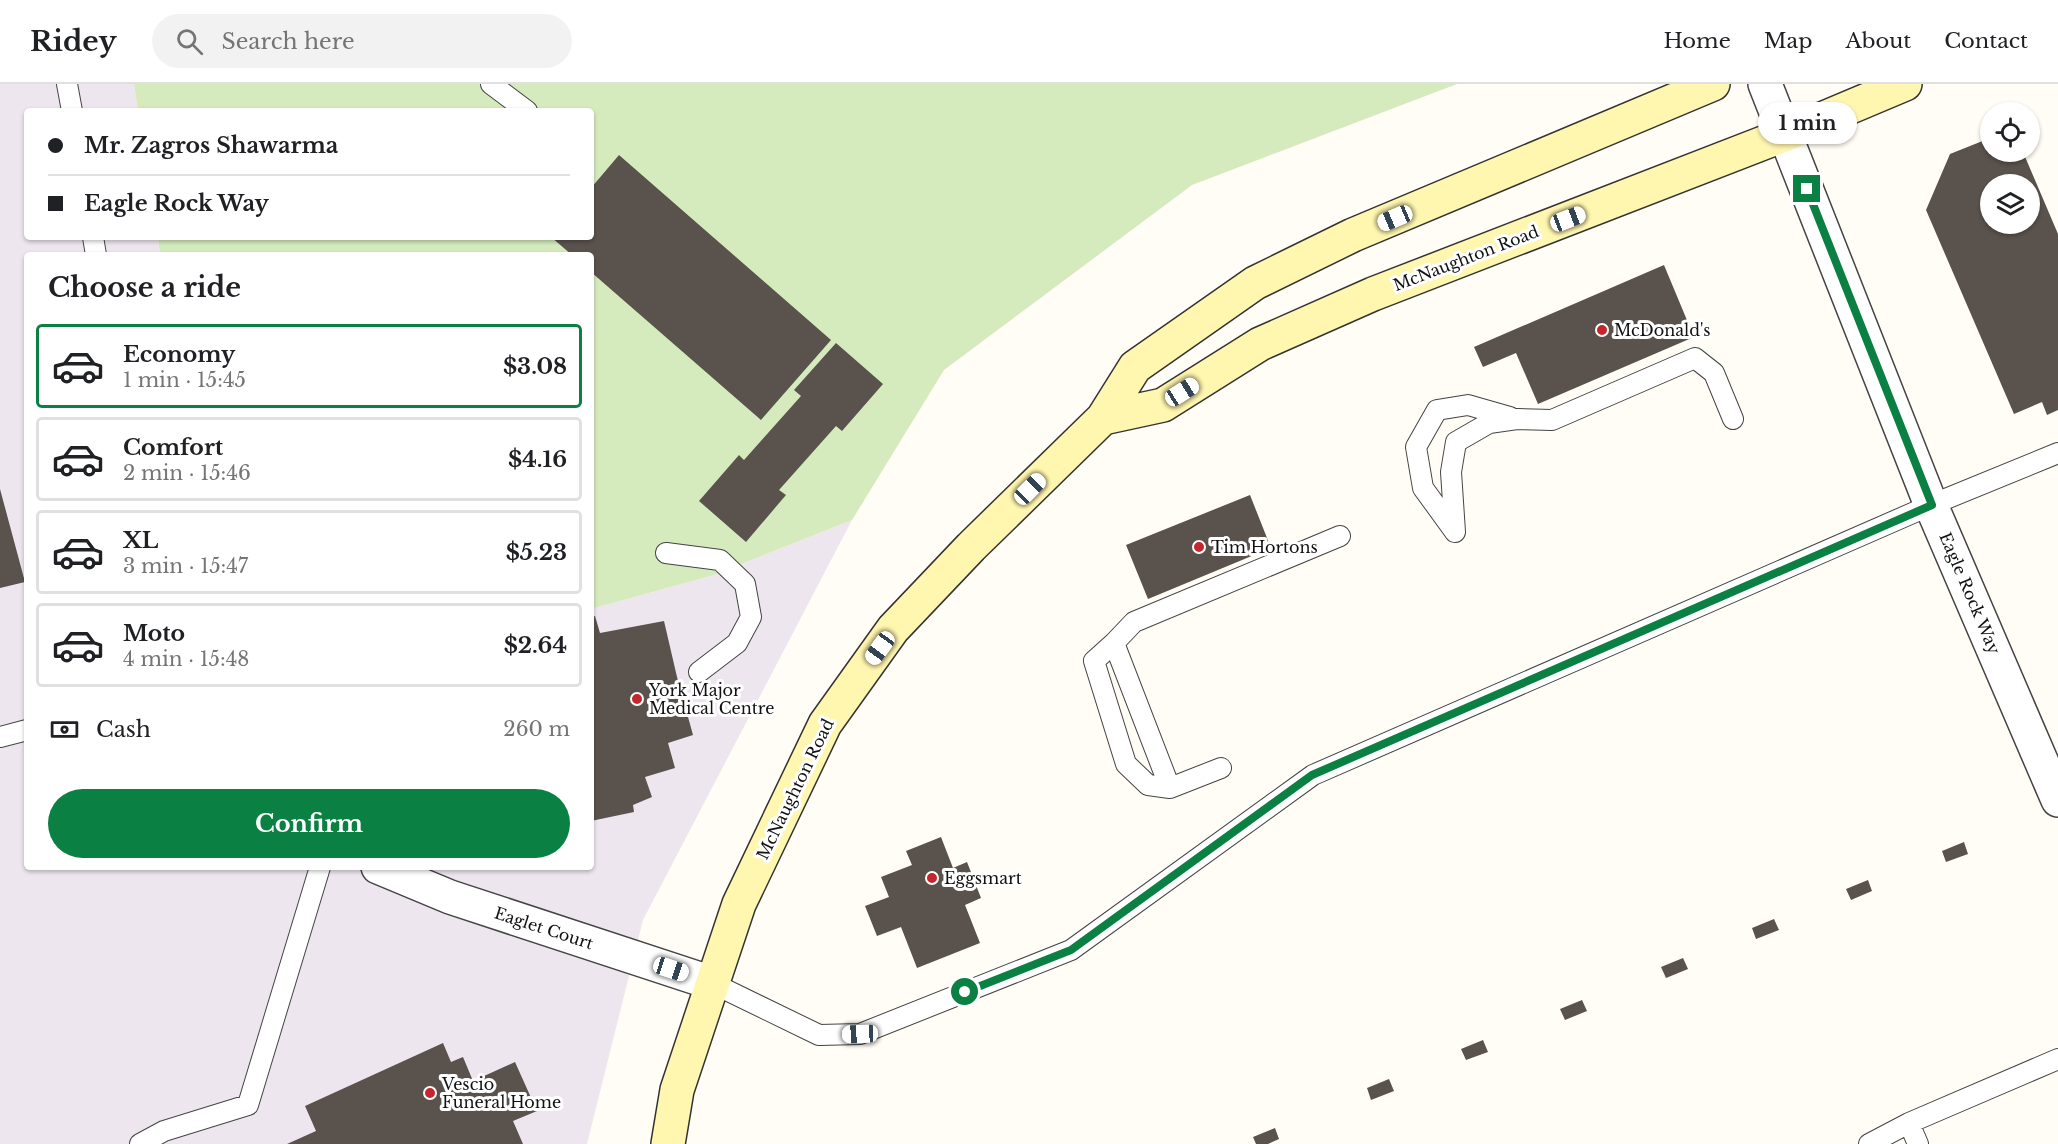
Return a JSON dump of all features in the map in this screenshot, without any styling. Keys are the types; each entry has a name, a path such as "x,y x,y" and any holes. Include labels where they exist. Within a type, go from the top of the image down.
{"street":[{"name":"McNaughton Road","path":"668,1144 677,1090 739,904 825,724 893,628 971,547 1103,418 1135,367 1255,283 1353,236 1713,84"},
{"name":"Eagle Rock Way","path":"1765,84 1932,505 2058,800"},
{"name":"McNaughton Road","path":"1103,418 1163,405 1260,344 1373,294 1784,135 1905,84"},
{"name":"Eaglet Court","path":"385,870 450,897 712,983"}],"lane":[{"path":"67,84 71,108"},
{"path":"491,84 523,108"},
{"path":"1517,419 1468,405 1437,410 1416,447 1424,488 1455,532 1451,472 1456,442 1489,423 1517,419 1552,420 1695,358 1714,374 1733,419"},
{"path":"712,983 819,1035 860,1034 1071,950 1312,775 1932,505 2058,453"},
{"path":"1221,768 1170,788 1148,785 1126,764 1094,661 1134,622 1340,536"},
{"path":"666,553 720,560 745,584 752,617 737,643 699,672"},
{"path":"1114,643 1170,788"},
{"path":"0,737 24,731"},
{"path":"140,1144 164,1131 248,1105 319,870"},
{"path":"1869,1144 1909,1123 2058,1059"},
{"path":"1909,1123 1918,1144"}],"shaded area":[{"path":"0,84 134,84 138,108 24,108 24,240 158,240 160,252 24,252 24,870 594,870 594,608 714,575 852,520 643,920 587,1144 0,1144"}],"green space":[{"path":"134,84 1457,84 1192,185 944,370 852,520 714,575 594,608 594,252 160,252 158,240 594,240 594,108 138,108"}],"building":[{"path":"1980,142 1980,162 2027,162 2032,174 1980,174 1980,234 2040,234 2040,192 2058,234 2058,410 2047,415 2042,402 2014,414 1926,210 1950,154"},
{"path":"619,155 831,340 761,420 594,275 594,252 568,252 554,240 594,240 594,184"},
{"name":"McDonald's","path":"1664,265 1694,337 1538,404 1516,353 1483,367 1474,347"},
{"path":"836,343 883,384 842,431 836,426 779,490 786,495 746,542 699,501 739,455 744,460 801,396 794,390"},
{"path":"0,489 24,582 0,588"},
{"name":"Tim Hortons","path":"1250,495 1271,548 1148,599 1126,545"},
{"name":"York Major Medical Centre","path":"594,616 600,633 664,621 693,735 668,743 675,768 645,777 652,797 633,805 634,812 594,820"},
{"path":"941,837 953,868 967,862 981,898 965,905 980,943 917,968 901,927 877,936 865,906 889,897 881,877 912,865 906,851"},
{"path":"1964,842 1968,854 1946,862 1942,851"},
{"path":"1868,880 1872,891 1851,900 1846,889"},
{"path":"1774,919 1779,930 1756,939 1752,928"},
{"path":"1683,958 1688,969 1666,978 1661,967"},
{"path":"1582,1000 1587,1011 1565,1020 1560,1009"},
{"path":"1483,1040 1488,1052 1466,1060 1461,1049"},
{"name":"Vescio Funeral Home","path":"443,1043 451,1062 463,1057 473,1081 515,1062 537,1111 513,1121 523,1144 287,1144 316,1131 305,1106"},
{"path":"1389,1079 1394,1091 1371,1100 1367,1088"},
{"path":"1275,1128 1279,1139 1268,1144 1256,1144 1253,1137"}],"place":[{"name":"McDonald's","path":"1602,330"},
{"name":"Tim Hortons","path":"1199,547"},
{"name":"York Major Medical Centre","path":"637,699"},
{"name":"Eggsmart","path":"932,878"},
{"name":"Vescio Funeral Home","path":"430,1093"}],"route":[{"path":"965,992 1071,950 1312,775 1932,505 1807,189"}]}
